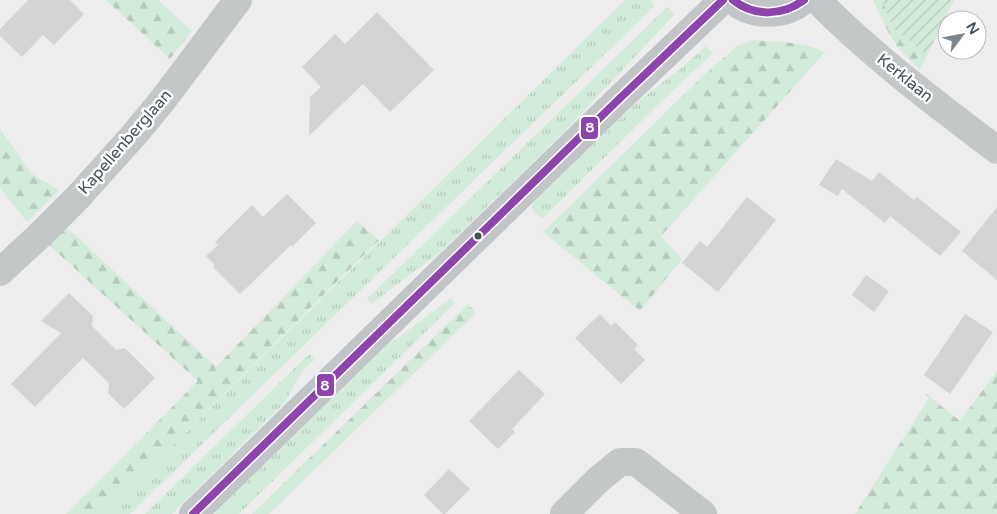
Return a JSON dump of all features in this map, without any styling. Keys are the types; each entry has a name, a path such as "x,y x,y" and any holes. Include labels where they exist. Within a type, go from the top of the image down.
{"main road":[{"path":"193,514 723,0"},
{"path":"733,0 748,10 763,13 785,11 804,0"}],"street":[{"name":"Kapellenberglaan","path":"0,272 39,236 133,136 162,102 238,0"},
{"name":"Kerklaan","path":"817,0 836,20 897,73 997,150"},
{"path":"564,514 599,478 620,462 636,462 703,514"}],"green space":[{"path":"106,0 158,0 192,31 170,59"},
{"path":"625,0 653,0 651,2 655,6 130,514 103,514"},
{"path":"873,0 953,0 948,10 937,10 937,34 920,70 898,48"},
{"path":"882,0 954,0 949,10 937,10 937,35 927,55 892,27"},
{"path":"667,7 675,14 566,130 432,260 372,304 367,299"},
{"path":"751,40 799,44 825,52 661,236 682,259 640,311 543,232 704,75 736,47"},
{"path":"706,46 713,53 542,219 531,208 536,198 635,104"},
{"path":"0,129 32,174 59,190 27,222 0,188"},
{"path":"357,221 379,240 103,514 66,514 198,381 48,244 65,228 73,233 216,367"},
{"path":"451,298 455,303 239,514 213,514 391,341 395,340"},
{"path":"468,304 476,313 269,514 252,514"},
{"path":"309,354 316,359 306,367 285,402 172,514 145,514"},
{"path":"997,371 997,514 855,514 929,398 925,393 960,421"}],"building":[{"path":"28,0 70,0 84,14 54,45 43,35 22,57 0,36 0,29"},
{"path":"377,12 434,70 390,112 363,84 309,136 310,97 321,87 302,67 335,34 345,44"},
{"path":"836,159 872,181 879,172 914,200 917,197 961,232 940,256 890,216 885,223 842,189 838,196 819,185"},
{"path":"287,194 316,223 240,294 213,267 215,265 206,256 218,245 215,242 252,205 263,217"},
{"path":"747,197 776,220 718,292 682,263 700,241 707,247"},
{"path":"997,207 997,280 962,251"},
{"path":"866,275 889,291 874,312 852,295"},
{"path":"69,293 93,316 92,326 116,350 125,348 155,378 124,409 108,393 109,383 83,358 35,407 11,384 61,333 41,321"},
{"path":"600,314 611,326 615,322 638,345 634,349 645,360 621,384 575,338"},
{"path":"965,314 993,332 950,394 924,375"},
{"path":"519,370 545,394 512,429 515,432 498,449 469,421"},
{"path":"449,469 470,489 443,514 424,495"}],"transit line":[{"name":"8","path":"193,514 723,0"},
{"name":"8","path":"733,0 741,6 759,12 778,12 804,0"}]}
